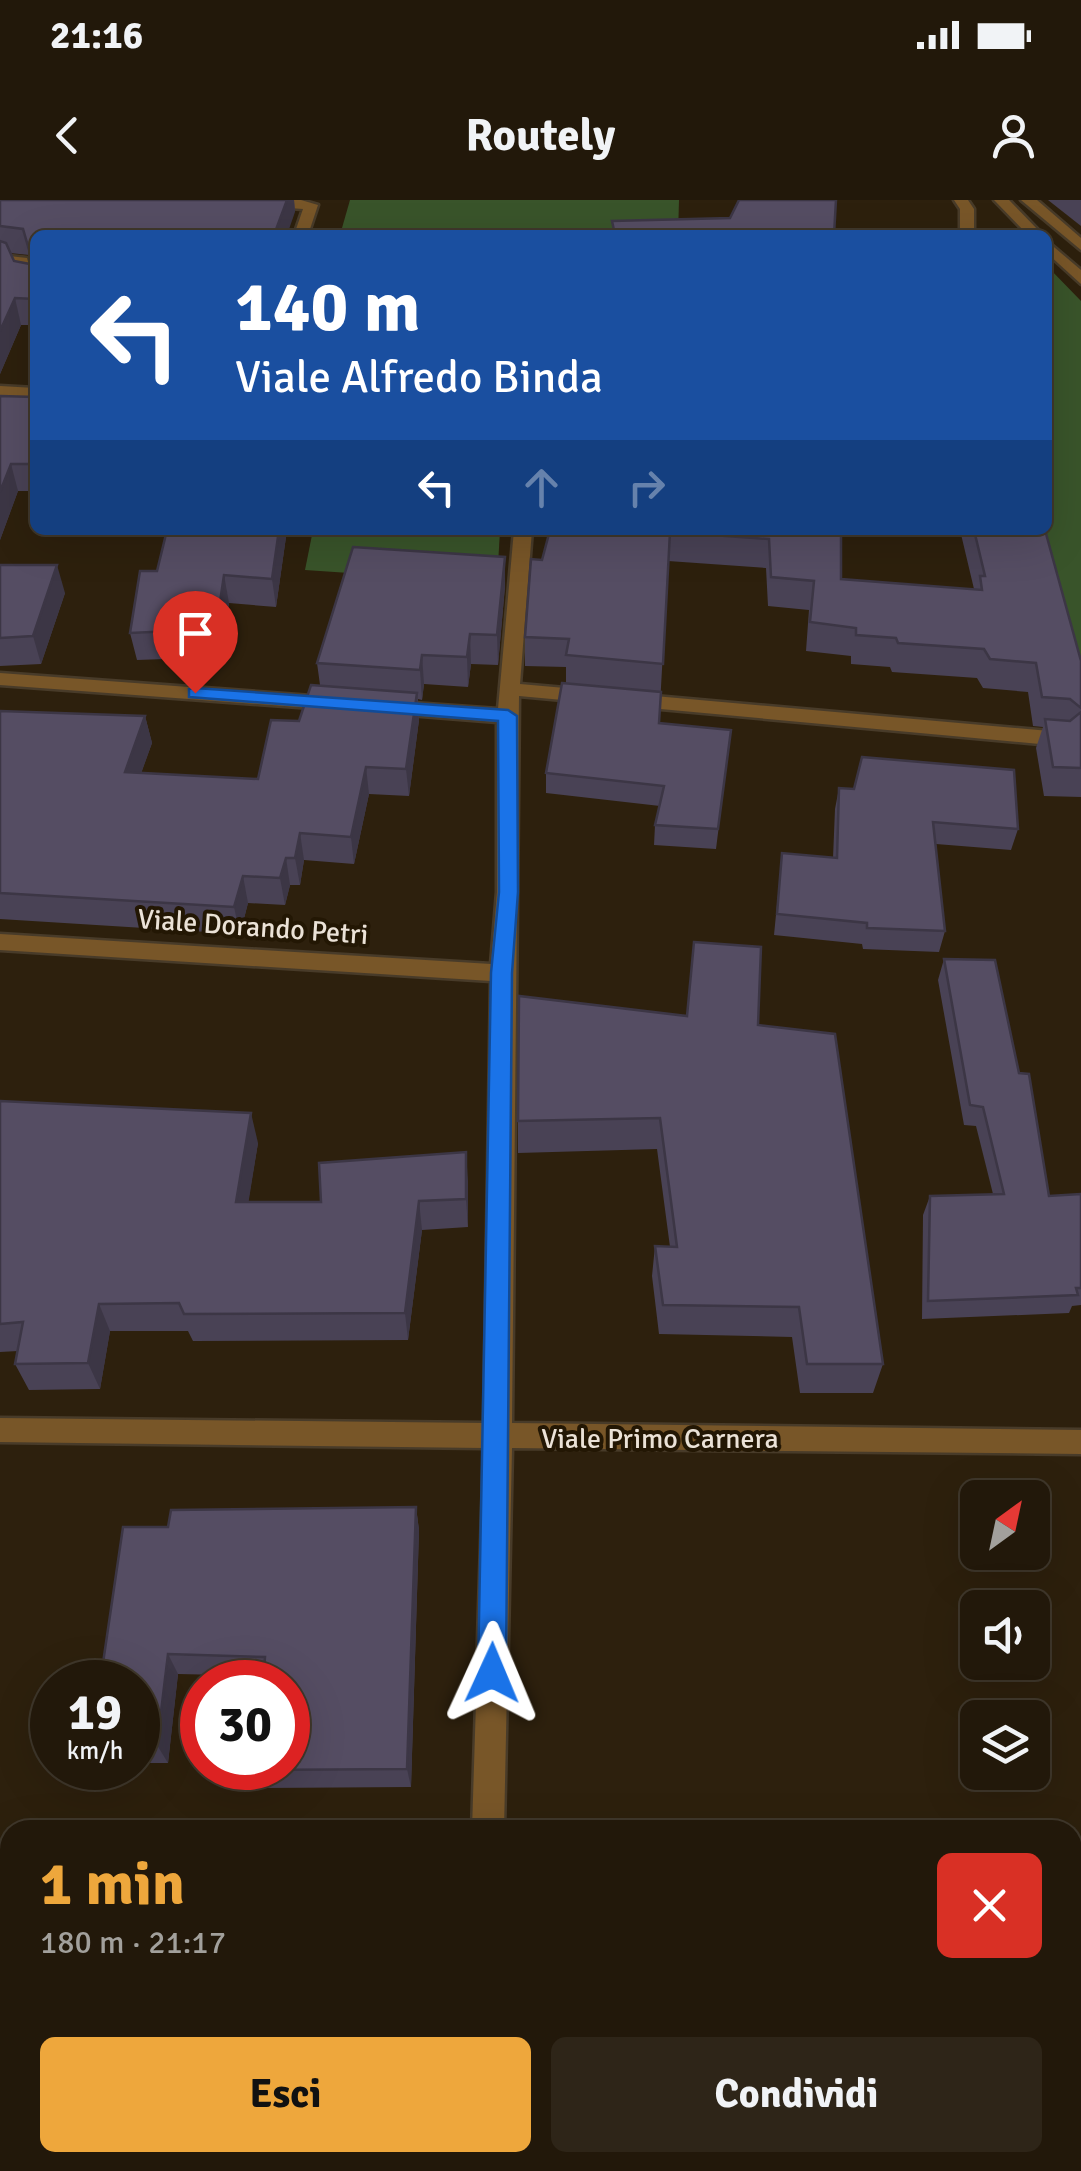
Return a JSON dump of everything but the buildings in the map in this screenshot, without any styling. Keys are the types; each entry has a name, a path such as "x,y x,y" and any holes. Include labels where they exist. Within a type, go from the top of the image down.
{"street":[{"path":"238,200 311,205 304,230"},
{"path":"962,200 967,209 967,230"},
{"path":"1001,200 1031,230"},
{"path":"1028,200 1081,246"},
{"path":"1052,250 1081,279"},
{"path":"0,260 22,261 26,282 30,282"},
{"path":"0,392 30,393"},
{"path":"488,1820 498,1438 502,973 508,892 508,716 523,535"},
{"path":"0,679 508,716"},
{"path":"510,688 1061,739"},
{"name":"Viale Dorando Petri","path":"0,942 502,973"},
{"name":"Viale Primo Carnera","path":"0,1430 1081,1442"}],"green space":[{"path":"350,200 679,200 678,230 341,230"},
{"path":"1052,271 1081,301 1081,703 1036,535 1052,535"},
{"path":"312,535 500,535 497,583 305,570"}],"route":[{"path":"195,693 508,716 492,1673"}]}
